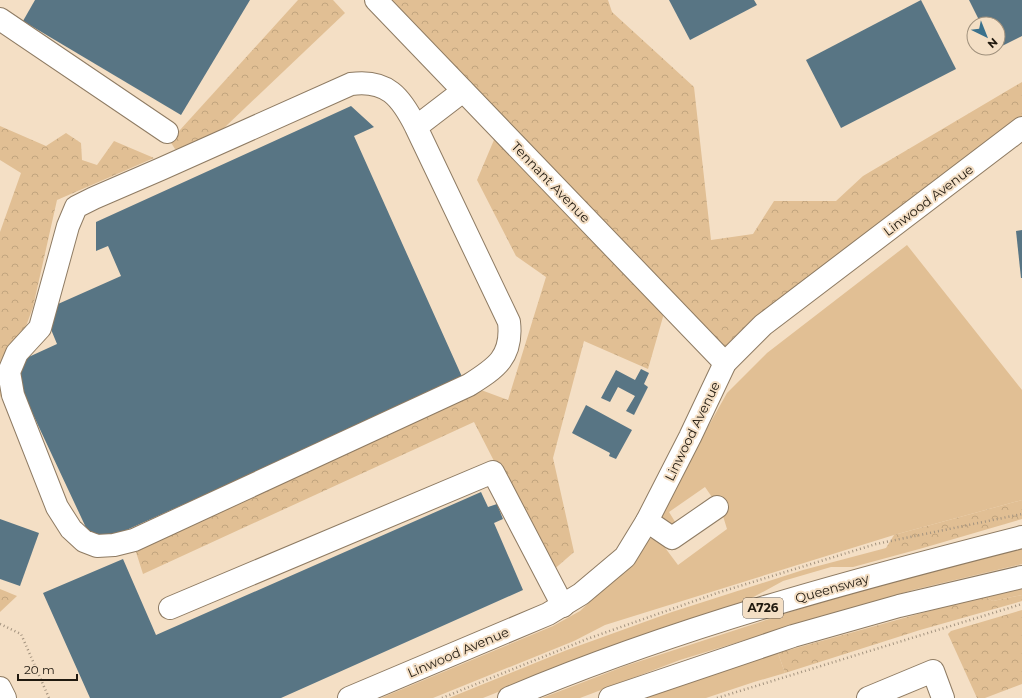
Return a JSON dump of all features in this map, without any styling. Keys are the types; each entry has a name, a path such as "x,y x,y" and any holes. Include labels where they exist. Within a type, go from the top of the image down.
{"main road":[{"name":"Tennant Avenue","path":"376,0 725,363"},
{"path":"0,19 167,132"},
{"path":"364,82 376,84 387,90 397,97 409,113 416,127 509,322 511,336 500,362 489,372 469,385 134,540 114,545 97,546 84,541 71,529 57,507 13,395 9,372 17,353 40,328 68,226 76,207 351,84 364,82"},
{"path":"416,127 463,91"},
{"name":"Linwood Avenue","path":"349,698 564,606 581,594 625,557 690,437 725,363 763,325 1022,128"},
{"path":"170,608 493,472 564,606"},
{"path":"646,520 672,538 717,507"},
{"name":"Queensway","path":"509,698 556,678 642,647 730,618 926,561 1022,537"},
{"path":"610,698 793,636 899,606 1022,577"},
{"path":"881,695 933,671 943,698"},
{"path":"0,688 4,698"}],"path":[{"path":"717,698 1022,604"},
{"path":"0,624 21,634 49,698"}],"green space":[{"path":"298,0 333,0 345,13 203,148 175,149 170,141"},
{"path":"384,0 608,0 612,12 694,87 711,240 753,234 774,201 836,201 863,176 1022,82 1022,128 725,363 667,303 648,369 584,341 553,458 574,552 551,572 474,422 143,574 136,552 473,387 508,400 546,277 516,256 477,180 502,121"},
{"path":"0,126 46,146 66,133 81,143 82,160 97,165 114,141 154,158 57,200 33,307 0,398 0,232 21,173 0,160"},
{"path":"907,245 1022,390 1022,500 894,535 605,625 574,641 433,698 381,698 553,626 580,611 634,560 646,540 653,538 663,545 678,565 727,529 723,516 728,510 719,497 714,500 705,487 669,512 677,525 670,531 658,516 727,393 767,353"},
{"path":"1022,500 1022,519 923,548 886,548 894,535"},
{"path":"1022,547 1022,564 913,590 811,620 680,660 580,698 542,698 625,666 861,589"},
{"path":"886,548 923,548 853,567 831,567 783,581 748,600 605,649 483,698 449,698 567,650 672,612 803,570"},
{"path":"1022,588 1022,595 993,601 983,596"},
{"path":"0,589 17,596 0,612"},
{"path":"1022,595 1022,601 920,630 785,673 778,653 983,596 993,601"},
{"path":"1022,610 1022,684 985,698 977,698 948,634 951,631"},
{"path":"778,653 785,673 706,698 643,698"}],"building":[{"path":"35,0 250,0 181,115 23,21"},
{"path":"669,0 754,0 757,5 690,40"},
{"path":"921,0 956,69 841,128 806,60"},
{"path":"969,0 1022,0 1022,36 1006,44 1006,16 977,16"},
{"path":"351,106 374,127 354,136 463,379 102,541 89,534 15,376 22,360 57,344 50,327 58,304 121,276 108,246 96,251 96,222"},
{"path":"1022,230 1022,278 1021,278 1016,231"},
{"path":"641,369 649,373 644,384 648,387 634,415 626,411 635,396 618,387 610,402 601,398 616,370 635,380"},
{"path":"586,405 632,430 616,459 609,456 610,453 572,433"},
{"path":"481,492 488,507 497,504 503,519 494,523 523,590 281,698 90,698 43,593 123,559 156,635"},
{"path":"0,519 39,533 20,586 0,579"}]}
